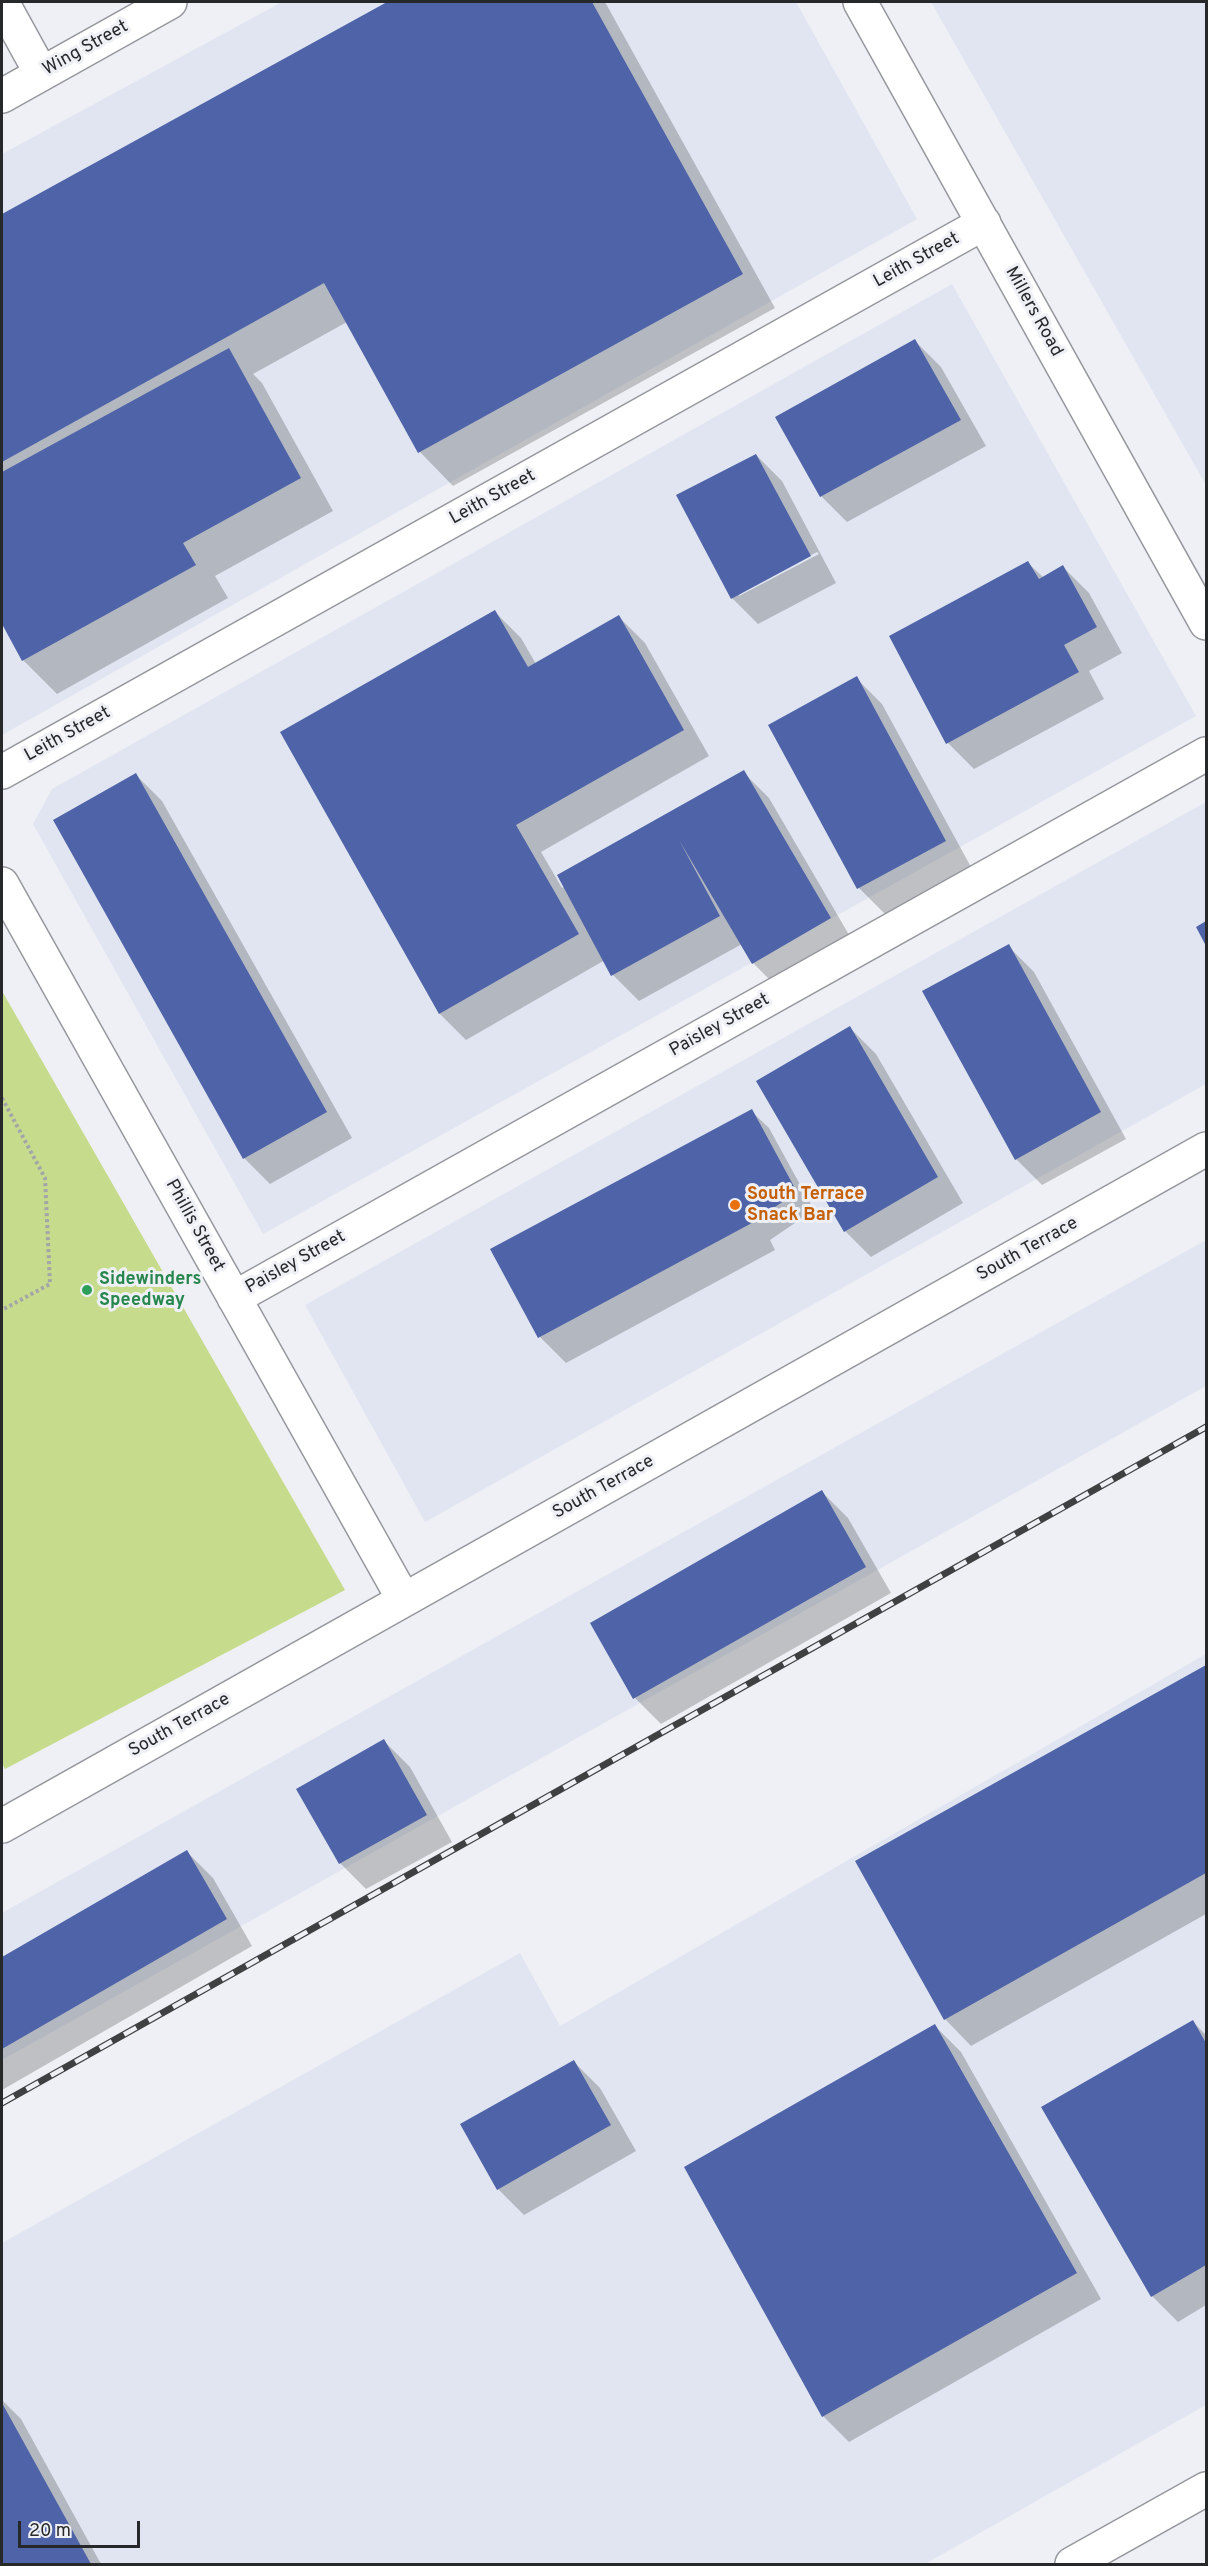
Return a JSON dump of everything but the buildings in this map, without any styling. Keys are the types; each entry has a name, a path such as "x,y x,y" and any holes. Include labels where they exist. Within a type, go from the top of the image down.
{"street":[{"path":"2,2 41,73"},
{"name":"Wing Street","path":"2,96 170,2"},
{"name":"Millers Road","path":"860,2 1206,623"},
{"name":"Leith Street","path":"2,772 984,223"},
{"name":"Paisley Street","path":"234,1298 1206,754"},
{"name":"Phillis Street","path":"2,884 405,1600"},
{"name":"South Terrace","path":"2,1826 1206,1149"},
{"path":"1072,2565 1206,2489"}],"path":[{"path":"2,1098 45,1178 50,1284 2,1310"}],"shaded area":[{"path":"282,2 796,2 917,219 2,735 2,154"},
{"path":"931,2 1206,2 1206,485"},
{"path":"952,284 1196,716 263,1234 33,824 52,789"},
{"path":"1206,802 1206,1084 425,1522 305,1305"},
{"path":"1206,1240 1206,1386 2,2060 2,1913"},
{"path":"1206,1654 1206,2405 925,2564 2,2564 2,2243 520,1953 560,2026"}],"green space":[{"name":"Sidewinders Speedway","path":"2,991 345,1590 5,1769 2,1763"}],"railway":[{"path":"2,2103 1206,1427"}],"place":[{"name":"South Terrace Snack Bar","path":"735,1205"},
{"name":"Sidewinders Speedway","path":"87,1290"}]}
